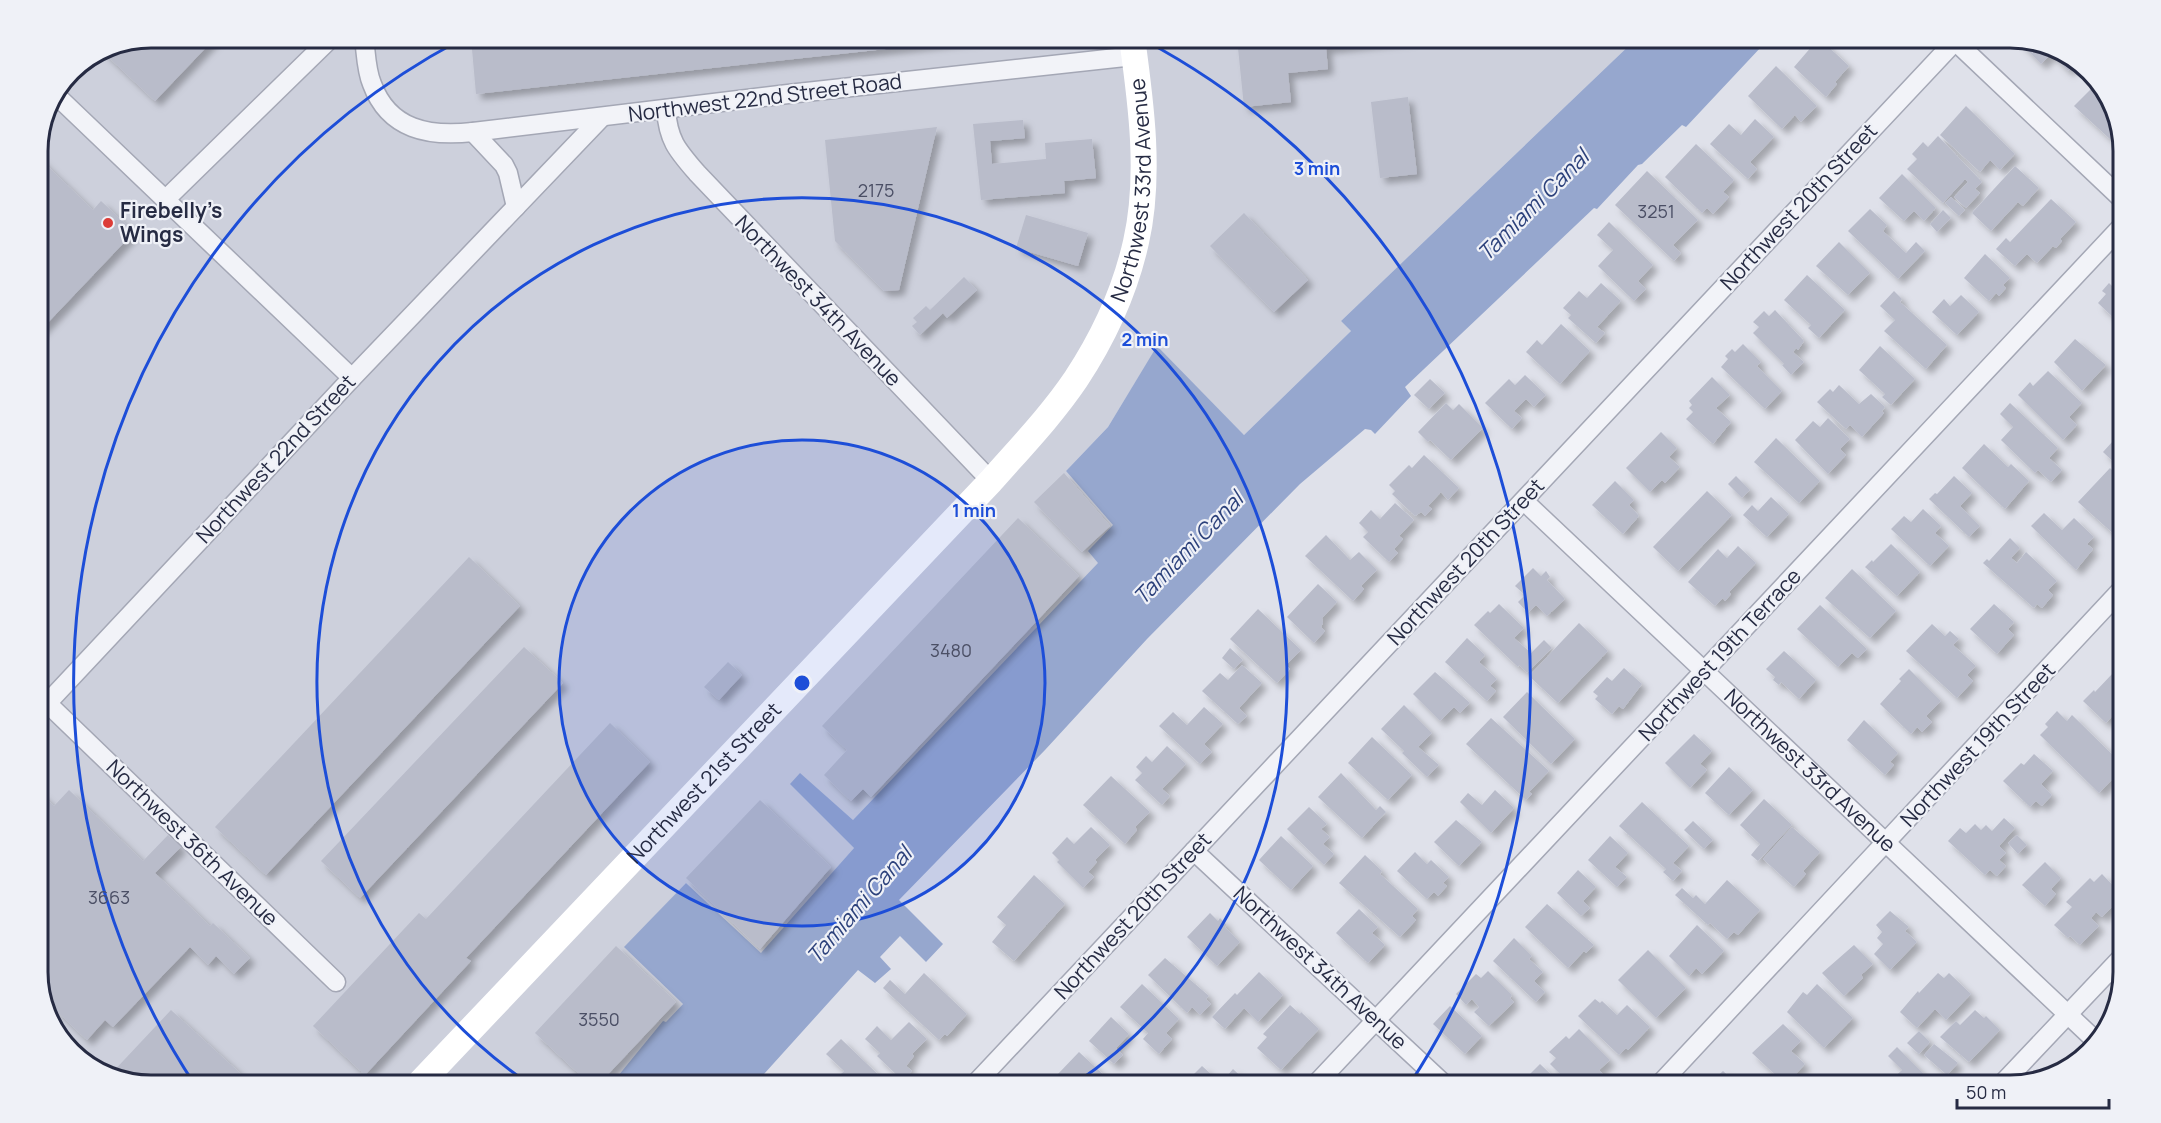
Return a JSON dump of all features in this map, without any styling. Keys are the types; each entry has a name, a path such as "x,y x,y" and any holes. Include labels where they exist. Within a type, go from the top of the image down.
{"street":[{"path":"165,200 321,48"},
{"name":"Northwest 22nd Street Road","path":"365,48 370,81 377,97 398,119 411,127 432,134 473,132 602,117 1125,48"},
{"name":"Northwest 33rd Avenue","path":"991,481 1043,422 1075,380 1106,327 1126,276 1136,240 1143,172 1133,48"},
{"name":"Northwest 20th Street","path":"984,1075 1949,48"},
{"path":"1966,48 2113,190"},
{"path":"61,101 352,378"},
{"name":"Northwest 34th Avenue","path":"666,109 668,129 682,156 991,481"},
{"name":"Northwest 22nd Street","path":"48,702 352,378 602,117"},
{"path":"473,132 504,165 516,207"},
{"name":"Northwest 19th Terrace","path":"1325,1075 2113,236"},
{"name":"Northwest 21st Street","path":"428,1075 991,481"},
{"name":"Northwest 33rd Avenue","path":"1524,501 2091,1036"},
{"name":"Northwest 19th Street","path":"1669,1075 2113,599"},
{"name":"Northwest 36th Avenue","path":"48,714 336,982"},
{"name":"Northwest 34th Avenue","path":"1194,851 1433,1075"},
{"path":"2011,1075 2113,967"}],"shaded area":[{"path":"151,48 1627,48 1341,321 1351,331 1244,435 1157,347 1108,427 1066,471 1114,525 1089,551 1099,563 853,820 800,774 791,784 854,848 761,954 686,883 625,947 683,1004 619,1075 151,1075 118,1070 105,1064 83,1050 65,1029 53,1005 48,979 48,144 51,124 59,105 69,88 83,73 111,56 131,50"}],"water":[{"name":"Tamiami Canal","path":"1627,48 1760,48 1686,127 1682,125 1642,164 1638,165 1597,209 1594,208 1405,387 1411,396 1375,434 1365,429 1300,484 1147,639 1045,750 899,900 943,944 926,962 900,936 880,957 891,969 875,983 858,970 763,1075 619,1075 663,1021 666,1022 683,1004 624,947 686,883 761,953 854,848 790,784 800,773 853,820 1098,563 1088,551 1113,525 1066,471 1108,427 1157,346 1244,435 1351,331 1341,321"}],"building":[{"path":"151,48 205,48 155,101 109,57 131,50"},
{"path":"472,48 895,48 476,94"},
{"path":"1238,48 1326,48 1328,69 1288,73 1291,102 1244,107"},
{"path":"1810,48 1830,48 1849,66 1826,97 1794,67"},
{"path":"2027,50 2049,56 2041,64"},
{"path":"2056,59 2071,68 2068,71"},
{"path":"1776,66 1817,106 1801,122 1795,115 1782,129 1748,96"},
{"path":"2092,88 2108,118 2113,141 2074,106"},
{"path":"1408,97 1417,174 1380,178 1371,102"},
{"path":"1966,106 2015,154 2000,170 1990,160 1980,172 1940,135"},
{"path":"1755,119 1774,137 1750,162 1757,169 1748,179 1710,144 1729,124 1741,135"},
{"path":"1023,120 1025,138 990,141 992,164 1046,159 1045,143 1092,139 1096,178 1064,181 1065,193 981,200 973,124"},
{"path":"937,127 899,290 884,291 835,241 825,140"},
{"path":"1938,136 1982,182 1975,189 1980,193 1966,208 1954,197 1968,182 1965,179 1943,203 1907,169 1917,159 1912,154 1923,142 1928,147"},
{"path":"1696,144 1734,180 1723,192 1729,197 1713,214 1707,208 1702,213 1665,177"},
{"path":"2015,166 2039,188 2023,206 2018,202 1991,231 1972,213"},
{"path":"48,167 93,210 101,201 134,232 48,322"},
{"path":"1647,171 1698,220 1673,245 1681,253 1674,261 1615,205"},
{"path":"1902,174 1936,208 1924,221 1914,211 1904,221 1879,198"},
{"path":"1951,197 1965,210 1959,216 1945,203"},
{"path":"2051,199 2076,222 2060,239 2062,241 2056,248 2053,246 2037,263 2027,254 2015,266 1996,249 2006,238 2010,242"},
{"path":"1870,209 1887,225 1883,231 1906,253 1916,242 1925,251 1898,279 1848,231"},
{"path":"1943,210 1951,218 1937,232 1930,224"},
{"path":"1244,213 1308,280 1274,312 1210,246"},
{"path":"1026,215 1088,233 1078,266 1016,248"},
{"path":"1609,222 1653,265 1638,281 1646,289 1634,301 1598,266 1613,250 1597,235"},
{"path":"1839,242 1870,273 1848,295 1816,266"},
{"path":"1985,254 2010,278 2003,285 2006,288 1999,296 1996,293 1989,301 1964,278"},
{"path":"1807,275 1845,310 1819,338 1808,328 1811,325 1784,300"},
{"path":"964,277 977,290 947,318 943,313 920,335 912,326 917,322 913,318 926,306 930,310"},
{"path":"1601,283 1621,301 1597,327 1605,333 1596,343 1568,318 1571,315 1563,308 1579,291 1587,298"},
{"path":"2109,283 2113,287 2113,317 2098,303 2106,294 2102,291"},
{"path":"1894,291 1902,299 1900,302 1947,345 1926,369 1884,331 1895,320 1880,306"},
{"path":"1961,295 1979,312 1957,335 1932,312 1944,299 1950,306"},
{"path":"1775,310 1804,341 1798,350 1796,348 1793,352 1804,362 1791,375 1782,365 1784,364 1753,333 1759,327 1753,322 1764,311 1769,316"},
{"path":"1561,324 1590,351 1560,384 1526,352 1537,340 1542,345"},
{"path":"2075,339 2106,365 2082,391 2054,362"},
{"path":"1743,344 1761,362 1757,366 1782,391 1765,409 1721,367 1728,359 1725,356 1732,349 1735,352"},
{"path":"1880,346 1915,379 1891,405 1882,397 1885,394 1859,370"},
{"path":"2048,371 2082,403 2069,417 2077,425 2063,440 2018,395 2030,382 2033,386"},
{"path":"1525,375 1546,395 1534,407 1526,399 1514,411 1522,418 1512,429 1485,403 1509,379 1515,385"},
{"path":"1712,377 1730,395 1716,408 1731,422 1713,444 1686,419 1693,412 1689,408 1692,405 1689,401"},
{"path":"1430,379 1445,393 1429,409 1414,395"},
{"path":"1839,385 1859,404 1871,394 1885,407 1882,411 1884,413 1862,437 1850,425 1846,429 1817,402 1830,389 1833,392"},
{"path":"1446,403 1453,410 1459,404 1483,428 1451,460 1418,432"},
{"path":"2010,403 2058,448 2049,458 2062,470 2051,482 2038,470 2035,473 2001,440 2013,427 2000,414"},
{"path":"1828,418 1850,439 1840,449 1846,455 1828,474 1795,440 1813,421 1820,427"},
{"path":"1661,432 1677,448 1669,457 1680,467 1665,483 1662,480 1650,492 1626,468"},
{"path":"1776,438 1820,481 1799,503 1754,462"},
{"path":"2113,441 2113,461 2103,452"},
{"path":"1984,444 2008,467 2011,464 2029,481 2005,509 1962,468"},
{"path":"1424,455 1459,488 1448,500 1441,492 1428,506 1432,509 1425,516 1421,512 1415,516 1392,494 1395,491 1389,485 1409,465 1412,468"},
{"path":"2110,468 2113,471 2113,533 2078,502"},
{"path":"1064,473 1110,526 1082,552 1034,502"},
{"path":"1736,476 1750,490 1742,498 1728,484"},
{"path":"1954,476 1972,493 1960,506 1980,526 1969,537 1929,499"},
{"path":"1615,481 1634,500 1629,505 1639,516 1623,534 1592,505"},
{"path":"1707,491 1732,515 1678,571 1653,547"},
{"path":"1771,497 1789,514 1767,537 1743,515 1752,505 1758,511"},
{"path":"1395,503 1414,520 1399,536 1403,539 1394,549 1398,553 1389,562 1363,537 1368,532 1359,523 1371,510 1380,519"},
{"path":"1923,509 1941,526 1935,533 1949,546 1930,566 1891,529 1904,516 1911,522"},
{"path":"2044,513 2062,530 2074,518 2094,537 2087,544 2093,549 2076,570 2031,526"},
{"path":"1018,518 1079,576 871,797 863,789 851,801 824,775 847,750 822,726"},
{"path":"1326,535 1350,560 1359,552 1377,570 1361,586 1364,589 1353,601 1305,556"},
{"path":"2010,538 2020,548 2011,558 2017,563 2026,552 2057,581 2048,590 2053,595 2042,608 2037,604 2034,608 1983,563 1987,559 1989,561"},
{"path":"1891,544 1920,572 1897,596 1865,567"},
{"path":"1738,546 1756,563 1729,592 1731,594 1725,601 1723,598 1715,606 1688,582 1718,549 1727,558"},
{"path":"469,557 520,606 266,875 215,827"},
{"path":"1533,568 1541,576 1546,571 1550,577 1547,580 1565,599 1547,616 1536,605 1528,613 1518,602 1525,595 1515,586"},
{"path":"1852,569 1896,611 1870,638 1825,598"},
{"path":"1318,584 1337,602 1322,618 1321,627 1325,631 1314,643 1287,617"},
{"path":"1499,604 1524,628 1514,638 1531,653 1544,640 1552,648 1527,673 1474,625"},
{"path":"1994,604 2014,622 2008,629 2014,635 1997,654 1970,629"},
{"path":"1820,605 1867,649 1858,658 1852,653 1838,667 1797,629"},
{"path":"1258,609 1301,650 1286,665 1290,669 1277,683 1230,639"},
{"path":"1579,623 1608,651 1558,703 1529,676"},
{"path":"1932,624 1945,636 1950,631 1959,639 1953,645 1976,666 1967,675 1973,681 1957,698 1906,651"},
{"path":"1467,638 1485,655 1479,662 1497,679 1490,686 1496,691 1487,701 1445,662"},
{"path":"524,647 563,683 360,898 321,861"},
{"path":"1230,648 1243,660 1234,669 1222,658"},
{"path":"1784,651 1816,680 1799,699 1781,682 1779,685 1773,680 1775,677 1766,669"},
{"path":"728,662 742,675 719,700 704,687"},
{"path":"1242,665 1262,683 1239,708 1247,716 1238,724 1202,691 1220,673 1228,680"},
{"path":"1624,668 1642,684 1623,709 1619,706 1612,714 1595,699 1598,696 1593,692 1607,677 1612,681"},
{"path":"1909,669 1941,701 1926,716 1932,722 1922,732 1917,727 1911,734 1880,704"},
{"path":"1435,672 1470,703 1460,713 1454,707 1440,721 1413,694"},
{"path":"2113,673 2113,715 2106,723 2083,701 2094,690 2095,692"},
{"path":"1527,692 1575,739 1551,764 1503,717"},
{"path":"1404,705 1432,733 1418,747 1439,765 1427,777 1381,729"},
{"path":"1204,707 1223,724 1204,744 1212,752 1200,764 1159,726 1173,712 1187,725"},
{"path":"2057,711 2067,721 2072,715 2113,755 2113,778 2099,793 2040,735 2048,727 2045,724"},
{"path":"1491,718 1549,771 1529,792 1532,794 1526,800 1466,744"},
{"path":"1864,720 1898,753 1890,762 1894,765 1885,775 1847,740"},
{"path":"610,723 650,762 466,958 471,961 365,1075 313,1026 419,913 426,919"},
{"path":"1694,734 1712,751 1700,764 1707,770 1690,788 1665,763"},
{"path":"1372,737 1412,775 1388,800 1348,763"},
{"path":"1167,746 1186,764 1162,789 1170,796 1162,805 1135,780 1142,773 1136,767 1146,756 1152,762"},
{"path":"2034,754 2053,771 2041,784 2052,795 2042,806 2036,801 2030,807 2003,781"},
{"path":"1729,767 1753,790 1729,815 1705,793"},
{"path":"1341,773 1376,810 1380,806 1386,812 1362,838 1318,797"},
{"path":"1111,776 1150,812 1135,827 1137,830 1125,844 1083,805"},
{"path":"69,790 143,861 168,835 181,847 155,873 210,926 213,923 250,958 234,974 216,956 208,965 190,947 113,1027 105,1020 87,1040 55,1010 48,979 48,800 54,806"},
{"path":"1495,790 1514,808 1491,833 1460,802 1468,793 1482,805"},
{"path":"1764,799 1792,825 1758,861 1751,855 1760,844 1740,825"},
{"path":"760,800 831,867 760,949 686,878"},
{"path":"1642,802 1689,846 1673,863 1682,871 1673,881 1663,872 1666,869 1619,826"},
{"path":"1309,807 1327,824 1321,829 1330,837 1323,844 1334,854 1324,865 1287,829"},
{"path":"2004,818 2015,828 1999,846 2006,853 1999,860 2006,866 1997,876 1990,870 1985,875 1948,841 1960,828 1966,833 1975,824 1981,830 1986,825 1992,831"},
{"path":"1456,820 1482,842 1459,866 1434,842"},
{"path":"1693,821 1713,840 1704,849 1684,830"},
{"path":"1091,827 1110,845 1095,860 1097,862 1088,872 1094,877 1083,888 1057,862 1059,860 1052,853 1067,837 1074,844"},
{"path":"1792,827 1820,852 1803,871 1806,874 1794,887 1763,859"},
{"path":"2017,835 2027,845 2018,854 2008,843"},
{"path":"1281,836 1313,866 1291,890 1259,860"},
{"path":"1610,836 1628,853 1615,867 1627,877 1617,887 1588,860"},
{"path":"1415,852 1427,864 1431,860 1449,877 1443,883 1447,886 1438,896 1434,892 1427,899 1397,871"},
{"path":"1365,855 1382,871 1380,874 1418,909 1412,916 1416,920 1400,937 1339,883"},
{"path":"2045,862 2061,878 2051,889 2056,894 2045,906 2022,885"},
{"path":"1578,870 1596,887 1583,901 1590,908 1581,916 1557,893"},
{"path":"2102,874 2113,886 2113,906 2102,917 2096,912 2091,918 2099,926 2080,945 2054,925 2072,907 2066,902 2090,878 2094,882"},
{"path":"1034,875 1065,904 1014,961 992,942 1006,925 997,917"},
{"path":"1727,880 1760,910 1738,935 1734,932 1727,939 1675,895 1682,888 1693,898 1696,895 1705,904"},
{"path":"1547,904 1594,945 1586,953 1584,951 1568,968 1525,927"},
{"path":"1359,909 1378,927 1372,933 1385,945 1368,963 1336,933"},
{"path":"1890,911 1909,927 1905,931 1917,942 1890,970 1874,954 1883,944 1877,938 1882,932 1876,925"},
{"path":"1210,913 1218,921 1220,918 1227,925 1225,927 1240,942 1217,966 1187,937"},
{"path":"1697,925 1724,951 1702,974 1696,968 1689,976 1669,956"},
{"path":"1514,938 1532,956 1529,959 1543,972 1534,981 1545,992 1536,1002 1493,961"},
{"path":"1854,945 1873,964 1861,975 1863,978 1844,996 1822,973"},
{"path":"616,946 676,1002 607,1075 580,1075 535,1033"},
{"path":"1648,950 1686,988 1656,1018 1618,980"},
{"path":"1165,958 1209,996 1206,999 1211,1004 1200,1015 1192,1007 1187,1013 1148,975"},
{"path":"1488,971 1512,995 1510,998 1514,1002 1489,1026 1474,1012 1479,1007 1472,999 1466,1005 1456,994 1476,974 1481,978"},
{"path":"1259,972 1283,995 1258,1022 1244,1008 1225,1029 1212,1017"},
{"path":"924,973 967,1014 947,1036 945,1034 939,1040 883,988 890,980 905,994"},
{"path":"1938,973 1944,978 1949,973 1971,994 1946,1020 1935,1009 1917,1028 1900,1012"},
{"path":"1142,984 1179,1019 1166,1033 1172,1039 1159,1054 1143,1039 1148,1033 1120,1007"},
{"path":"1817,984 1853,1018 1824,1048 1787,1012 1803,992 1807,995"},
{"path":"1595,999 1600,1003 1602,1001 1617,1015 1627,1005 1650,1027 1628,1050 1626,1048 1619,1055 1578,1016"},
{"path":"1290,1005 1319,1029 1281,1070 1257,1048 1267,1037 1263,1034"},
{"path":"1450,1006 1482,1036 1465,1054 1433,1024"},
{"path":"171,1010 242,1075 151,1075 116,1069"},
{"path":"1975,1010 1984,1018 1986,1016 2000,1030 1969,1062 1940,1037 1956,1021 1960,1025"},
{"path":"1111,1017 1129,1034 1116,1048 1123,1055 1114,1064 1089,1041"},
{"path":"909,1022 927,1039 912,1054 914,1056 906,1066 912,1071 908,1075 897,1075 877,1056 880,1053 865,1039 877,1026 891,1040"},
{"path":"1783,1024 1801,1041 1791,1051 1805,1064 1795,1075 1775,1075 1752,1053"},
{"path":"1579,1029 1610,1060 1599,1070 1604,1075 1561,1075 1550,1064 1556,1058 1549,1052 1566,1036 1569,1039"},
{"path":"1919,1031 1930,1042 1919,1054 1907,1043"},
{"path":"841,1039 879,1075 840,1075 844,1071 826,1054"},
{"path":"1934,1044 1958,1063 1947,1075 1924,1055"},
{"path":"1897,1047 1925,1075 1897,1075 1902,1070 1888,1056"},
{"path":"1079,1052 1104,1075 1057,1075"},
{"path":"1540,1064 1552,1075 1529,1075"},
{"path":"1202,1066 1212,1075 1193,1075"},
{"path":"1233,1069 1239,1075 1228,1075"}],"place":[{"name":"Firebelly’s Wings","path":"108,223"}]}
